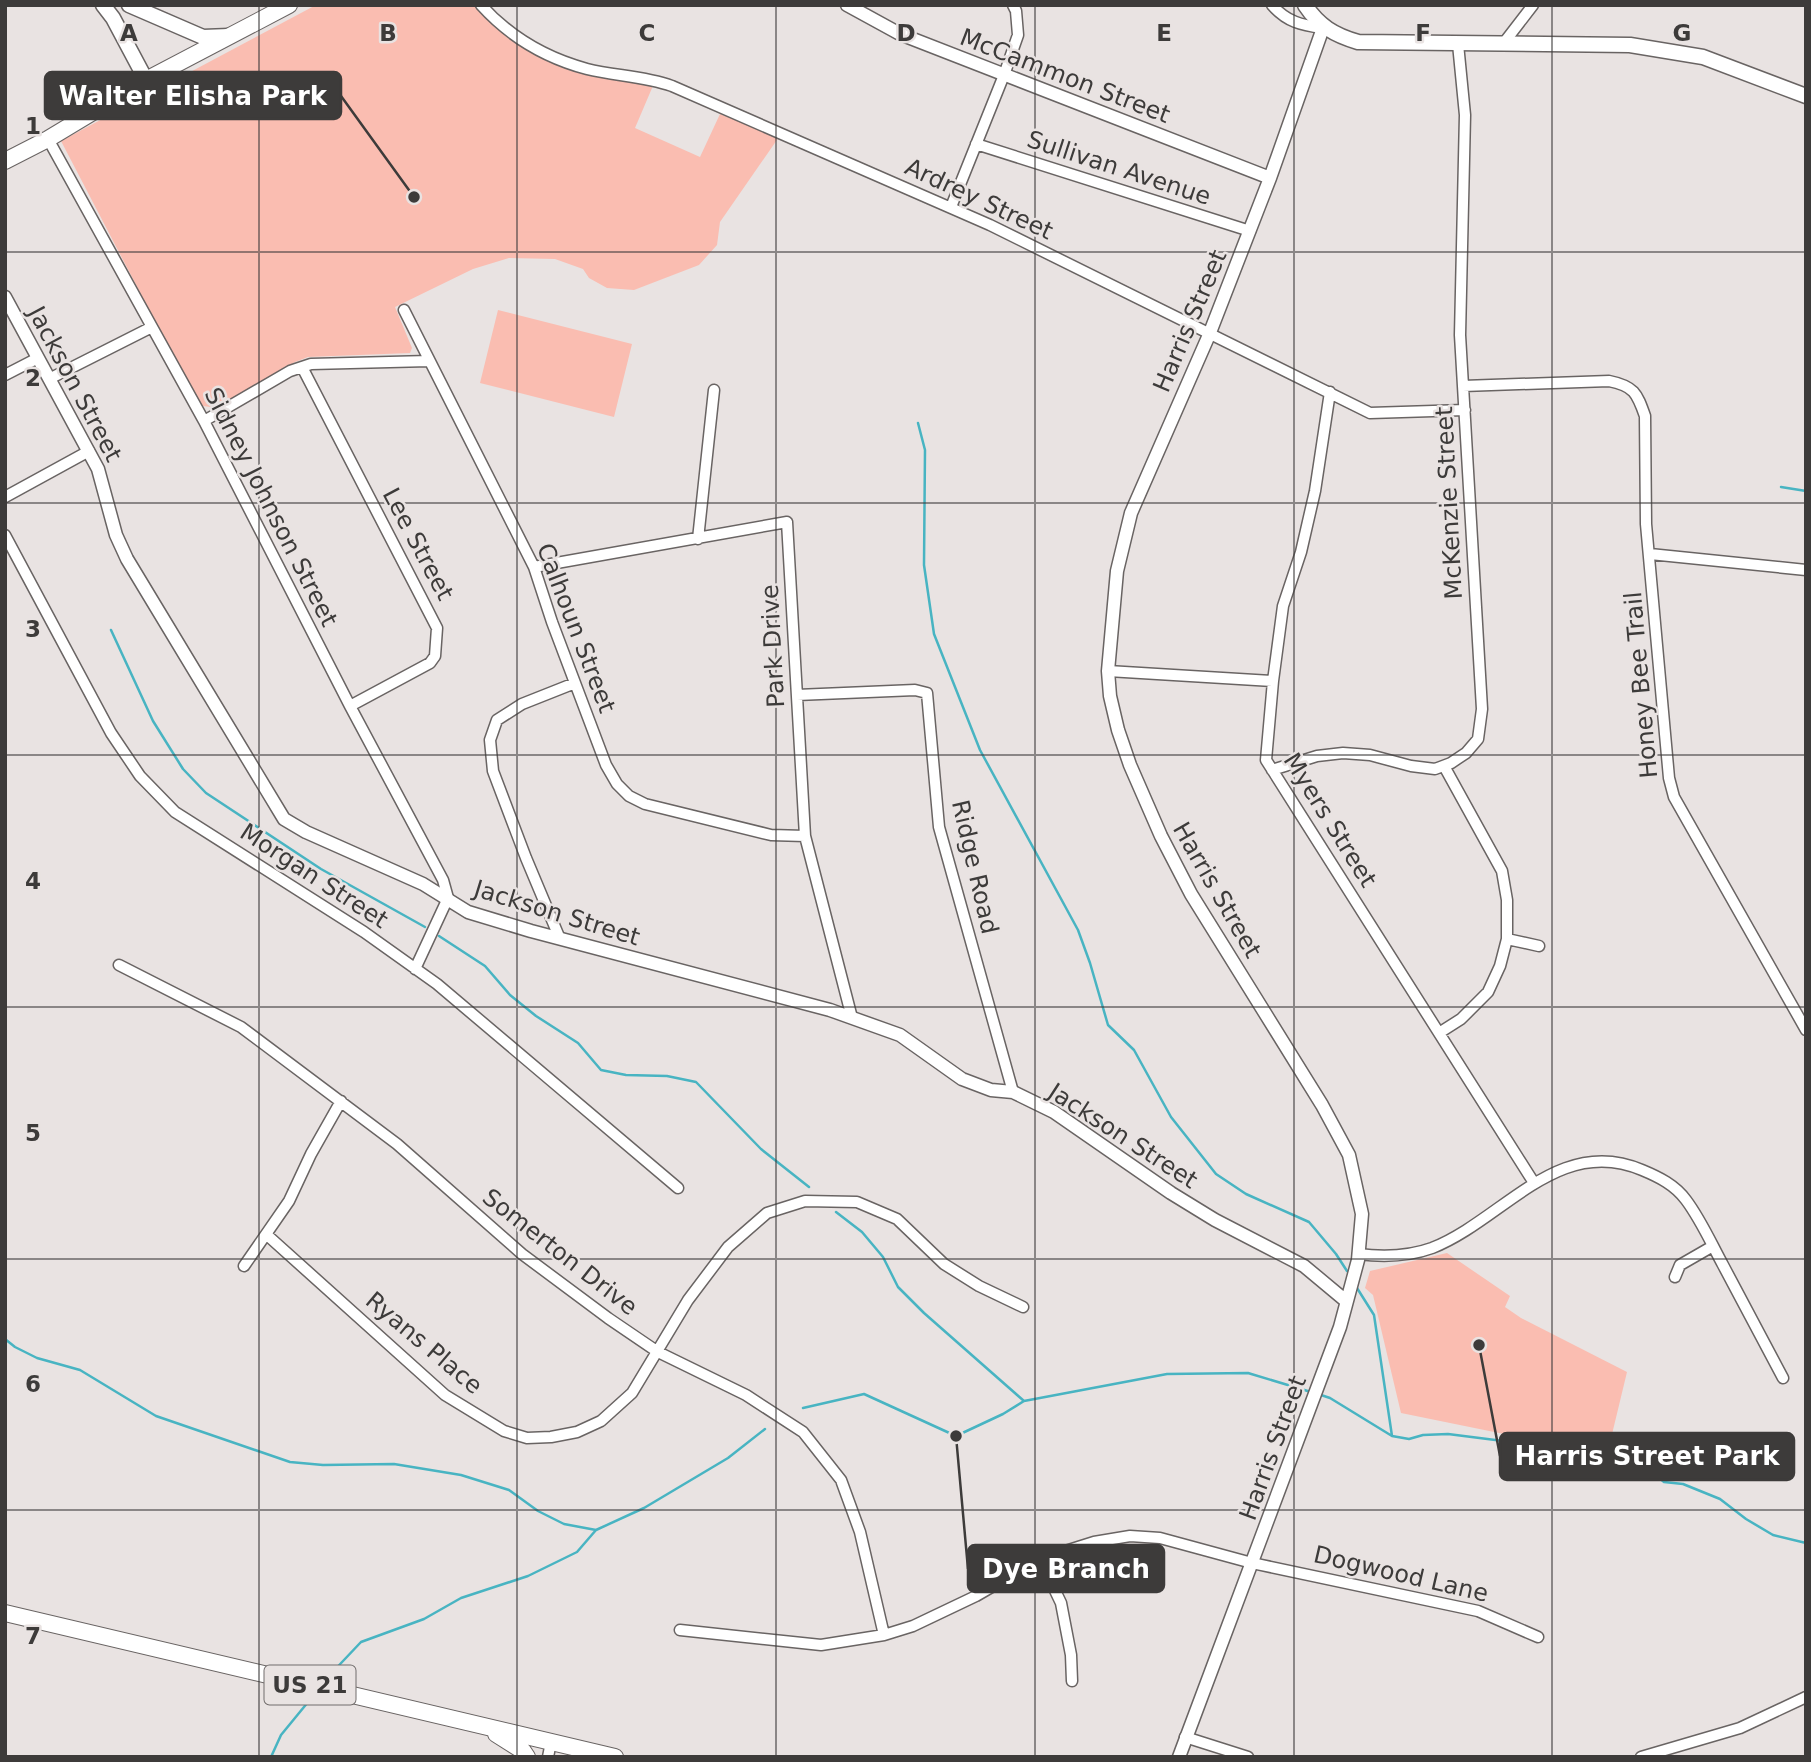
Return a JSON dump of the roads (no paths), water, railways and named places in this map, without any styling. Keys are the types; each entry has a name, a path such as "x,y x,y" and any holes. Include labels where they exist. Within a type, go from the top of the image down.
{"main road":[{"path":"103,5 113,18 146,80"},
{"path":"129,5 203,37 230,36"},
{"path":"5,161 48,139 146,80 289,5"},
{"path":"1304,5 1323,27 1343,38 1359,42 1630,45 1671,50 1723,63 1806,96"},
{"name":"US 21","path":"5,1614 485,1727 550,1749 615,1757"},
{"path":"485,1727 523,1751 527,1757"}],"street":[{"name":"Ardrey Street","path":"481,5 512,33 552,56 588,69 652,79 672,86 951,207 1370,413 1465,410"},
{"name":"McCammon Street","path":"847,5 900,34 1270,178"},
{"path":"951,207 1018,35 1013,5"},
{"path":"1272,5 1292,22 1323,27"},
{"path":"1503,44 1533,5"},
{"name":"Harris Street","path":"1179,1757 1340,1327 1358,1254 1362,1214 1349,1156 1322,1105 1191,894 1161,836 1118,730 1110,696 1108,671 1117,572 1131,513 1209,335 1270,178 1323,27"},
{"name":"McKenzie Street","path":"1444,766 1465,753 1478,739 1482,709 1460,335 1465,115 1458,44"},
{"name":"Sidney Johnson Street","path":"48,139 150,328 204,421 350,706 443,880 447,899"},
{"name":"Sullivan Avenue","path":"976,144 1250,231"},
{"name":"Jackson Street","path":"5,297 89,451 106,492 116,534 127,559 284,819 306,832 423,884 468,912 852,1018 900,1035 962,1079 991,1090 1013,1092 1054,1112 1182,1200 1304,1266 1346,1301"},
{"name":"Calhoun Street","path":"404,310 534,568 606,765 617,783 629,796 645,804 771,835 805,836"},
{"path":"49,379 150,328"},
{"path":"5,376 38,358"},
{"path":"204,421 290,371 311,364 429,360"},
{"name":"Lee Street","path":"302,367 437,628 435,656 430,663 350,706"},
{"name":"Honey Bee Trail","path":"1463,386 1609,381 1632,389 1645,416 1646,524 1666,752 1674,797 1805,1030"},
{"path":"698,539 714,390"},
{"name":"Myers Street","path":"1330,393 1309,516 1301,552 1283,606 1266,760 1534,1183"},
{"path":"5,497 89,451"},
{"name":"Park Drive","path":"534,568 787,522 805,836 852,1018"},
{"name":"Morgan Street","path":"5,535 111,733 149,785 175,812 364,932 437,984 678,1188"},
{"path":"1650,554 1806,570"},
{"path":"1108,671 1273,681"},
{"path":"560,939 493,771 490,740 498,720 523,704 575,683"},
{"name":"Ridge Road","path":"797,695 915,690 927,693 939,828 1013,1092"},
{"path":"1272,770 1317,756 1343,753 1370,755 1436,769 1444,766 1502,871 1507,900 1507,939 1500,966 1488,992 1461,1019 1439,1033"},
{"path":"415,969 447,899"},
{"path":"1507,939 1539,946"},
{"name":"Somerton Drive","path":"119,965 241,1027 397,1144 522,1254 658,1352 746,1395 803,1432 841,1480 860,1532 884,1635"},
{"path":"244,1266 289,1201 311,1154 341,1101"},
{"path":"1358,1254 1394,1255 1430,1248 1450,1239 1548,1174 1606,1160 1631,1165 1663,1179 1685,1197 1783,1378"},
{"name":"Ryans Place","path":"267,1235 445,1395 504,1431 527,1438 578,1432 601,1421 632,1393 688,1300 728,1247 767,1213 805,1202 857,1202 897,1219 944,1264 979,1286 1023,1307"},
{"path":"1675,1277 1680,1265 1713,1246"},
{"name":"Dogwood Lane","path":"680,1630 821,1645 884,1635 913,1626 976,1596 1040,1559 1094,1542 1130,1536 1160,1538 1252,1563 1478,1611 1538,1637"},
{"path":"1040,1559 1061,1603 1071,1655 1072,1682"},
{"path":"1641,1757 1740,1728 1806,1697"},
{"path":"1185,1737 1248,1757"}],"waterway":[{"path":"918,423 925,450 924,565 934,634 980,750 1078,930 1108,1025 1134,1050 1171,1117 1216,1174 1246,1194 1309,1222 1347,1271"},
{"path":"1781,487 1806,491"},
{"path":"111,630 153,721 183,769 206,793 321,869 425,927"},
{"path":"439,936 485,966 510,995 536,1016 578,1043 601,1070 626,1075 667,1076 696,1082 761,1149 809,1187"},
{"path":"836,1212 862,1232 883,1257 898,1287 1024,1401"},
{"path":"1357,1288 1374,1315 1392,1436"},
{"path":"5,1339 37,1358 80,1370 156,1416 290,1462 323,1465 394,1464 461,1475 509,1490 538,1511 564,1524 596,1530"},
{"path":"803,1408 864,1394 956,1436 1024,1401 1167,1374 1248,1373 1311,1392"},
{"path":"1321,1395 1392,1436 1409,1439 1423,1435 1448,1434 1511,1442 1588,1444 1627,1451 1664,1482 1683,1484 1720,1499 1773,1535 1806,1543"},
{"path":"326,1679 361,1642 424,1619 461,1598 528,1576 577,1552 596,1530 644,1508 728,1458 765,1429"},
{"path":"271,1757 281,1735 313,1696"}],"place":[{"name":"Walter Elisha Park","path":"414,197"},
{"name":"Harris Street Park","path":"1479,1345"},
{"name":"Dye Branch","path":"956,1436"}]}
